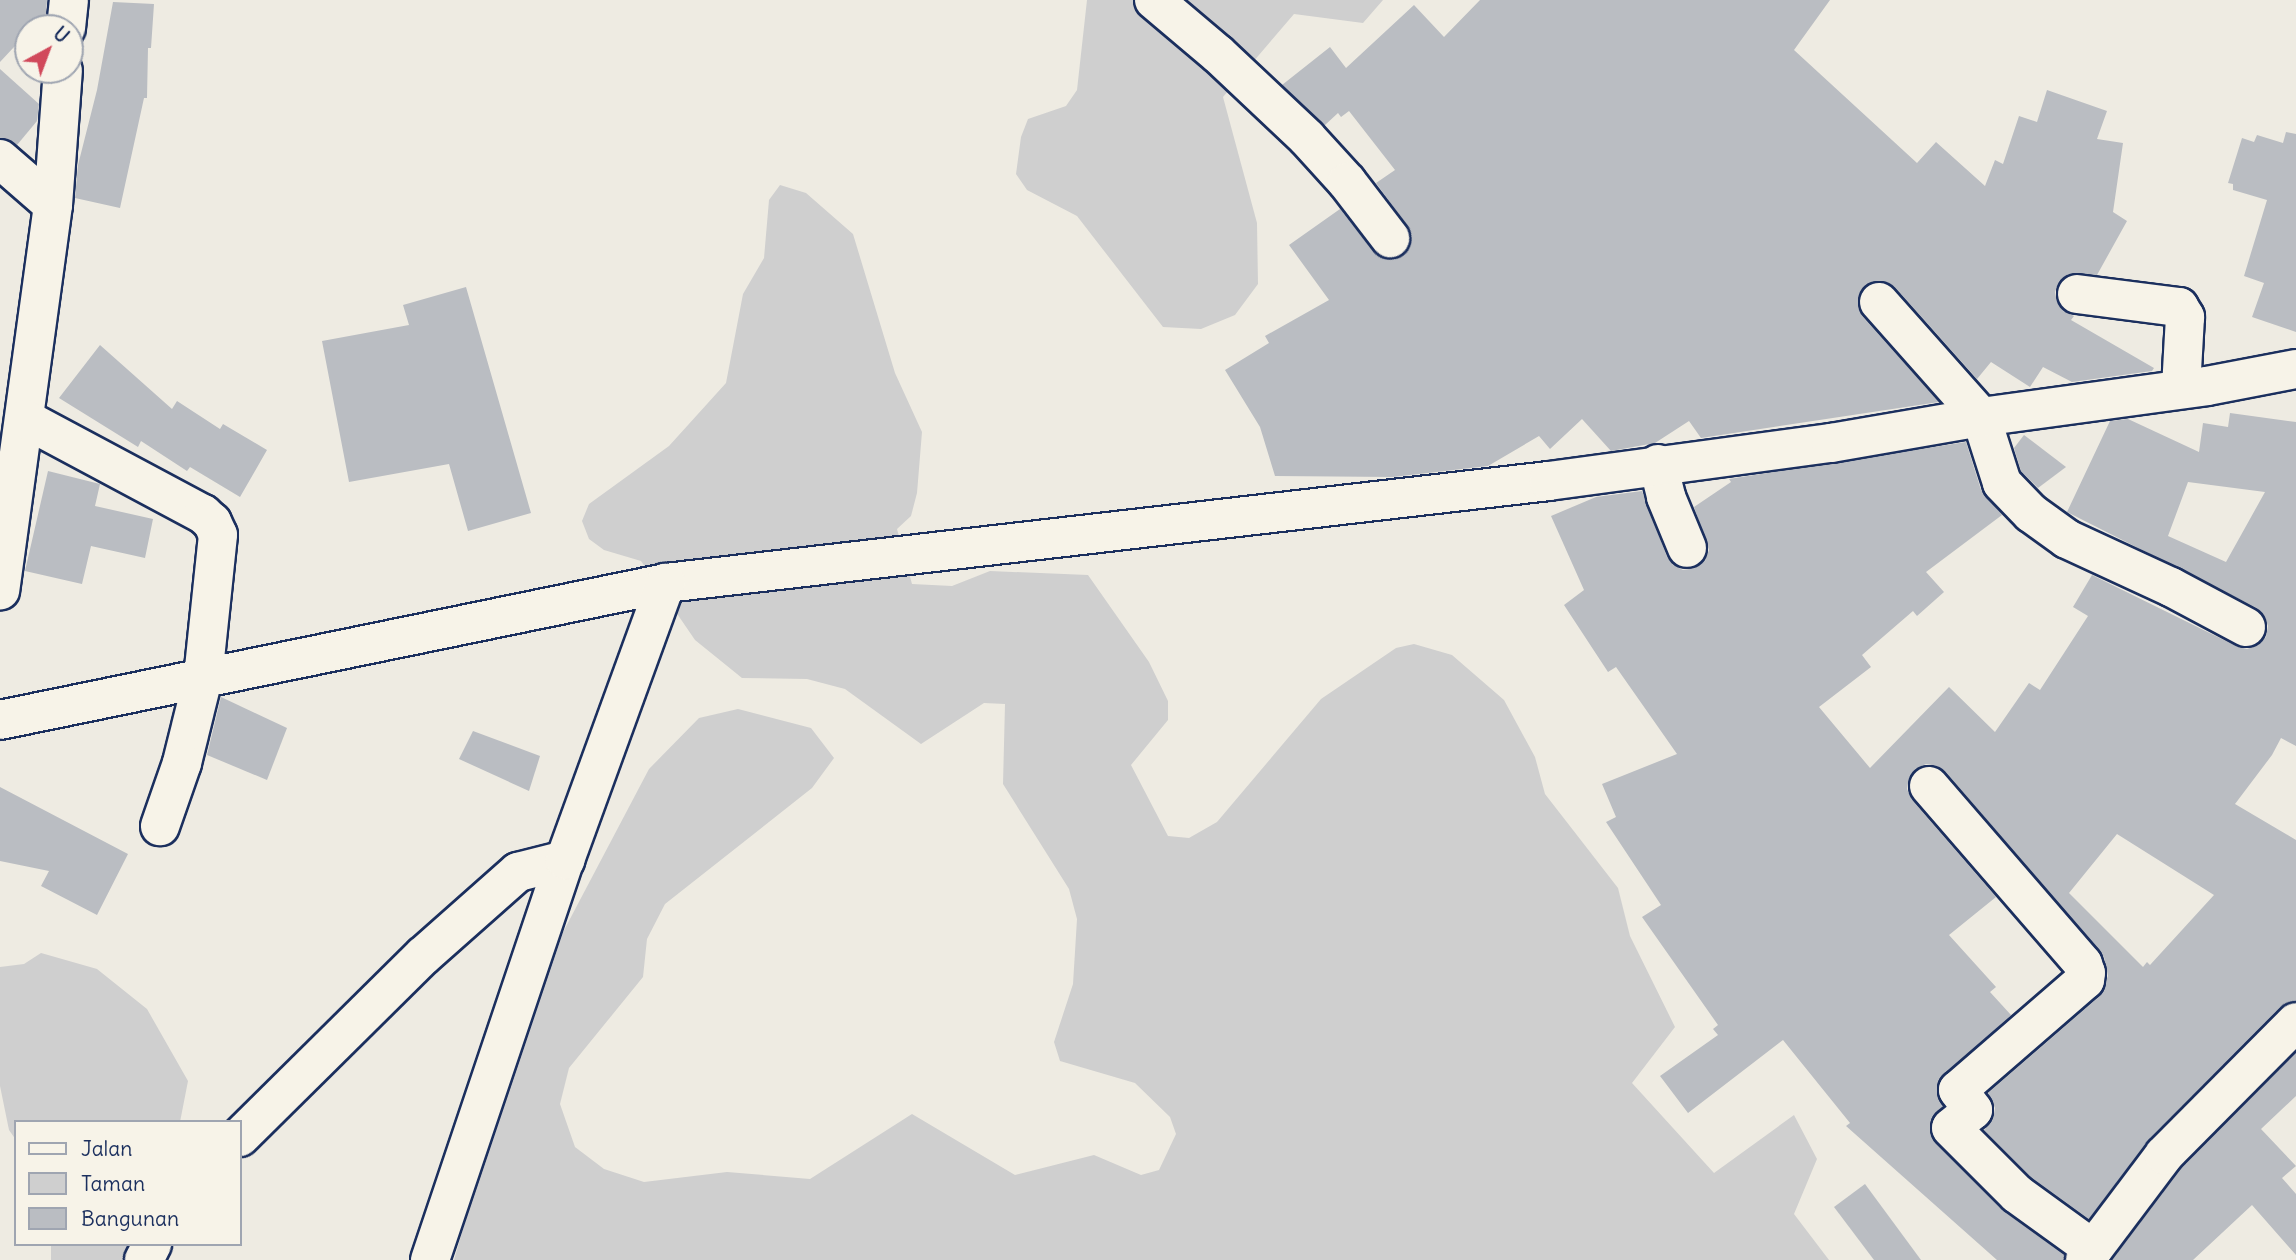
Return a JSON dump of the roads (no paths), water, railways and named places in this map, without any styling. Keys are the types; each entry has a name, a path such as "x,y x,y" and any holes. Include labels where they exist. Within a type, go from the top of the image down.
{"street":[{"path":"1154,0 1218,54 1307,138 1347,182 1390,238"},
{"path":"0,590 53,205 62,84"},
{"path":"0,159 53,205"},
{"path":"2077,294 2179,307 2185,317 2181,389"},
{"path":"1879,302 1981,417 2002,483 2031,513 2067,539 2171,587 2246,627"},
{"path":"0,720 666,583 1492,488 1831,443 1981,417 2181,389 2296,369"},
{"path":"25,419 212,522 218,535 203,678 182,763 160,826"},
{"path":"1658,464 1666,497 1687,548"},
{"path":"430,1260 565,860 666,583"},
{"path":"1929,786 2083,964 2086,973 2085,980 1958,1090 1973,1110 1951,1128 2017,1194 2089,1255 2164,1155 2296,1022"},
{"path":"242,1135 423,956 518,872 565,860"}]}
